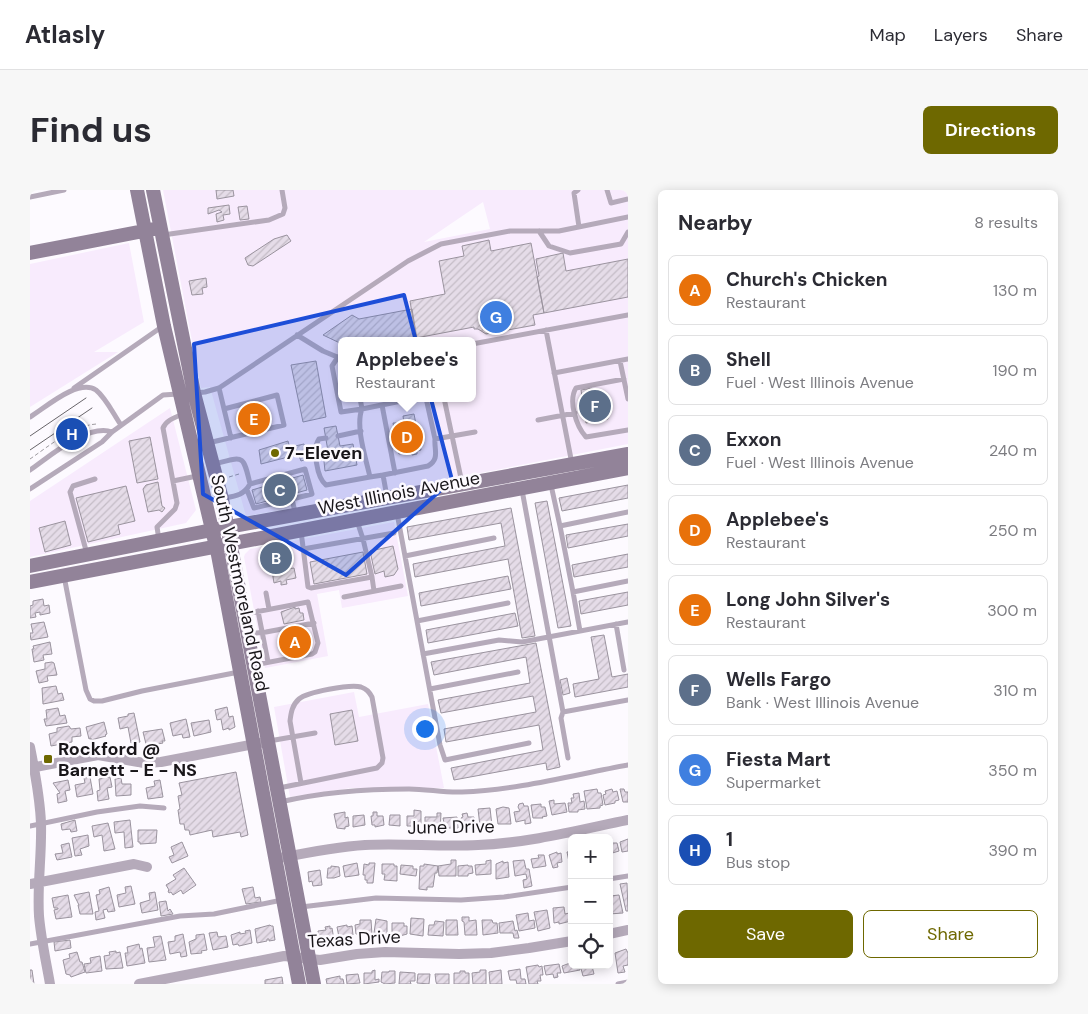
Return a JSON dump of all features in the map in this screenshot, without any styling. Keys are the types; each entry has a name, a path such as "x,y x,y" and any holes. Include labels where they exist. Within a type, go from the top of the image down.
{"main road":[{"name":"South Westmoreland Road","path":"137,190 179,394 216,546 299,984"},
{"name":"South Westmoreland Road","path":"153,190 194,393 222,499 248,634 258,647 254,665 314,984"},
{"path":"30,253 145,231 161,232"},
{"path":"179,394 194,393"},
{"name":"West Illinois Avenue","path":"30,566 227,527 628,454"},
{"path":"572,464 574,478"},
{"name":"West Illinois Avenue","path":"30,582 628,468"},
{"path":"462,484 465,500"}],"street":[{"path":"32,767 98,755 144,762 161,762 269,742"},
{"path":"30,747 41,824 34,883 50,984"},
{"name":"June Drive","path":"275,859 331,848 366,845 445,846 514,842 628,820"},
{"path":"34,883 134,864 148,867"},
{"path":"613,933 628,930"},
{"name":"Texas Drive","path":"139,984 284,956 320,960 385,952 459,954 529,948 568,941"}],"lane":[{"path":"30,197 64,190"},
{"path":"161,232 269,220 283,214 285,208 282,190"},
{"path":"578,190 574,193 579,227"},
{"path":"607,190 611,203 628,200"},
{"path":"194,393 219,388 408,261 441,244 510,231 559,231 628,216"},
{"path":"538,231 549,246 570,253 621,244 628,232"},
{"path":"476,343 628,314"},
{"path":"30,417 164,326"},
{"path":"546,330 572,464"},
{"path":"297,335 323,351 338,357"},
{"path":"554,373 628,359"},
{"path":"338,360 332,366 338,397"},
{"path":"620,360 628,399"},
{"path":"624,379 576,388 573,394 575,413 581,431 586,437 628,430"},
{"path":"71,390 84,386 94,389 100,394 121,425"},
{"path":"219,388 231,438"},
{"path":"30,489 102,442 121,425 163,395 179,394"},
{"path":"207,444 284,425 276,395 224,409"},
{"path":"339,402 341,412 397,402"},
{"path":"361,402 362,409 359,416 370,477"},
{"path":"326,438 319,440 315,447 320,479 326,485 428,466 436,458 436,452 427,402"},
{"path":"445,402 462,484"},
{"path":"382,405 395,473"},
{"path":"538,420 575,413"},
{"path":"159,540 158,527 175,509 177,503 162,428 174,418 184,414"},
{"path":"30,470 82,435 94,431 106,430 112,432"},
{"path":"338,436 361,431"},
{"path":"435,439 475,432"},
{"path":"213,464 235,459 242,460 245,463 250,484 247,490 242,494 222,499"},
{"path":"247,490 254,508 312,494 306,469 250,484"},
{"path":"383,475 387,498"},
{"path":"173,481 198,476"},
{"path":"87,555 70,492 73,486 95,479"},
{"path":"551,483 574,592 580,631"},
{"path":"522,489 563,712 562,718 568,758"},
{"path":"292,499 296,515"},
{"path":"266,505 269,520"},
{"path":"560,526 628,512"},
{"path":"397,513 440,745 445,760 530,743"},
{"path":"356,520 363,539 374,591"},
{"path":"301,531 308,587 312,588 372,577"},
{"path":"303,549 394,533"},
{"path":"405,556 494,538"},
{"path":"64,575 86,690 90,699 102,701 142,691 240,672"},
{"path":"574,592 628,581"},
{"path":"344,598 401,586"},
{"path":"266,593 269,609"},
{"path":"244,614 308,602 318,643 315,652 312,654 254,665"},
{"path":"417,621 508,603"},
{"path":"258,611 262,632 258,647 268,662"},
{"path":"423,654 499,640 522,642 628,622"},
{"path":"248,634 314,623"},
{"path":"616,624 624,670"},
{"path":"430,690 518,672"},
{"path":"278,795 300,783 377,768 382,763 383,758 372,698 368,690 360,686 350,686 309,694 301,698 291,711 292,737 300,783"},
{"path":"563,712 628,700"},
{"path":"269,742 315,733"},
{"path":"278,795 410,789 461,792 505,788 628,765"},
{"path":"30,826 97,812 140,806 164,808"},
{"path":"613,879 628,876"},
{"path":"300,907 376,898 461,900 496,898 568,888"},
{"path":"30,944 180,916 214,914 283,900"},
{"path":"618,984 628,982"}],"path":[{"path":"30,459 70,434"},
{"path":"223,478 240,474"}],"highlighted area":[{"path":"404,295 452,480 346,575 203,494 194,344"}],"shaded area":[{"path":"163,190 628,190 628,444 373,494 246,516 210,387 201,388","holes":["483,202 490,229 424,242"]},
{"path":"129,243 144,322 94,352 118,352 30,407 30,264"},
{"path":"170,408 196,510 186,523 30,557 30,501"},
{"path":"394,522 408,596 342,608 339,590 317,594 328,656 265,668 244,557 245,554 250,549"},
{"path":"354,692 359,717 428,704 444,788 351,788 290,797 274,707"}],"building":[{"path":"216,190 233,190 234,196 217,199"},
{"path":"229,205 230,214 223,215 224,220 217,222 216,214 222,212 219,210 208,214 208,208"},
{"path":"247,206 249,219 240,220 238,207"},
{"path":"287,235 291,241 253,266 248,265 245,258 274,239"},
{"path":"489,240 491,251 531,243 544,313 533,315 535,325 486,334 478,329 474,329 474,327 416,337 410,301 445,294 439,261 464,256 462,246"},
{"path":"563,253 566,271 628,259 628,297 544,313 537,277 539,276 536,259"},
{"path":"206,278 207,287 202,288 203,294 192,295 189,281"},
{"path":"412,309 417,337 338,337 338,342 323,335 352,315 359,319"},
{"path":"316,361 326,417 303,422 291,365"},
{"path":"592,388 596,405 605,403 608,419 586,423 581,390"},
{"path":"259,409 266,423 264,427 248,431 243,413"},
{"path":"414,414 421,450 417,451 417,454 412,455 411,452 399,454 393,423 404,423 403,416"},
{"path":"336,426 340,446 353,444 357,465 325,471 323,452 328,451 324,428"},
{"path":"150,437 158,479 137,483 129,441"},
{"name":"7-Eleven","path":"288,441 292,456 261,464 259,450"},
{"path":"304,444 307,459 301,461 295,446"},
{"path":"303,475 307,490 256,504 252,490"},
{"path":"158,482 162,506 165,508 162,512 159,510 148,512 143,489 146,485"},
{"path":"628,485 628,498 562,511 559,498"},
{"path":"126,486 135,521 118,525 120,534 88,542 76,498"},
{"path":"547,501 571,626 558,628 535,503"},
{"path":"511,508 535,636 522,638 508,559 415,577 413,564 505,546 501,523 409,540 407,527"},
{"path":"65,521 71,545 45,552 39,528"},
{"path":"628,524 628,536 568,548 566,535"},
{"path":"393,546 398,569 394,575 385,577 384,571 375,574 370,551"},
{"path":"280,548 284,566 271,568 268,550"},
{"path":"363,552 367,574 314,584 310,562"},
{"path":"628,554 628,567 574,577 572,565"},
{"path":"294,568 296,578 286,580 287,584 281,585 281,581 274,583 272,571"},
{"path":"508,576 511,589 421,606 419,593"},
{"path":"628,592 628,605 581,614 579,601"},
{"path":"43,599 44,606 49,605 50,613 40,615 40,612 35,613 36,617 30,618 30,606 33,605 33,601"},
{"path":"295,607 295,609 299,608 300,613 303,613 304,620 284,624 281,612"},
{"path":"515,613 518,626 428,643 426,630"},
{"path":"44,622 48,637 31,640 30,633 33,633 31,624"},
{"path":"304,633 305,635 302,636 304,647 288,650 285,636"},
{"path":"604,635 612,677 628,674 628,687 575,697 573,684 599,679 591,637"},
{"path":"50,642 52,654 43,655 44,660 34,662 33,646"},
{"path":"536,643 560,767 547,770 546,763 454,780 451,768 543,750 539,725 446,742 444,729 536,712 533,696 441,713 438,700 530,683 526,657 434,675 431,662"},
{"path":"45,663 54,663 57,675 47,676 48,681 39,683 36,671 45,669"},
{"path":"567,678 570,693 563,695 560,680"},
{"path":"56,686 58,694 62,693 64,700 43,704 42,688"},
{"path":"227,707 229,717 233,716 235,727 223,730 221,719 217,720 215,710"},
{"path":"58,708 60,716 65,715 67,723 46,726 44,719 47,719 46,710"},
{"path":"352,710 358,741 335,745 330,714"},
{"path":"134,713 140,742 131,743 128,727 120,729 118,718"},
{"path":"186,719 190,737 183,738 182,734 173,736 170,723"},
{"path":"209,720 211,732 194,736 191,723"},
{"path":"104,722 106,736 89,739 86,727"},
{"path":"69,726 71,729 80,728 81,736 72,737 72,742 51,746 49,734 57,732 57,728"},
{"path":"162,729 165,741 148,746 143,732"},
{"path":"236,772 248,835 241,837 240,832 213,837 212,830 190,835 189,830 185,830 184,824 180,824 178,796 182,795 179,783"},
{"path":"90,777 93,794 77,797 75,785 85,783 84,778"},
{"path":"110,777 112,787 107,788 109,799 98,801 99,779"},
{"path":"121,778 122,784 131,784 131,795 116,796 115,779"},
{"path":"68,780 70,790 65,791 67,801 58,803 57,794 60,793 53,783"},
{"path":"160,780 163,797 148,799 146,788 155,786 154,781"},
{"path":"597,789 598,793 601,793 603,805 600,808 587,809 584,791"},
{"path":"612,789 613,792 617,791 619,800 605,805 603,795 606,794 605,791"},
{"path":"620,789 628,792 628,802 623,802"},
{"path":"579,793 580,802 584,801 585,809 578,810 578,812 569,812 568,803 572,803 571,798 574,798 573,794"},
{"path":"554,800 554,804 565,803 567,812 552,815 549,801"},
{"path":"523,803 524,806 528,806 531,823 525,824 525,820 516,822 514,812 520,811 519,804"},
{"path":"541,804 541,807 545,807 547,816 533,818 531,805"},
{"path":"490,808 492,826 480,826 478,809"},
{"path":"509,808 511,824 498,824 496,809"},
{"path":"414,810 421,811 421,828 407,826 407,816 414,816"},
{"path":"345,812 345,818 348,817 349,826 345,827 345,829 337,828 334,814"},
{"path":"373,812 377,812 377,816 383,816 384,825 375,827 375,825 372,825 371,816 373,816"},
{"path":"437,813 441,813 440,832 436,832 435,827 425,827 425,817 437,817"},
{"path":"467,813 468,817 474,817 475,826 466,829 466,827 462,827 461,818 463,817 462,814"},
{"path":"364,815 365,825 353,827 353,816"},
{"path":"390,815 400,815 400,826 389,825"},
{"path":"457,817 458,828 445,828 443,818"},
{"path":"75,820 77,831 71,832 70,829 62,830 61,824"},
{"path":"130,820 133,847 125,848 124,832 115,833 114,822"},
{"path":"108,823 115,849 104,851 102,835 94,837 92,826"},
{"path":"138,830 157,830 156,843 140,844 138,842"},
{"path":"88,835 89,846 80,849 82,855 75,856 72,838"},
{"path":"628,839 628,851 622,852 620,842"},
{"path":"182,842 188,856 172,863 169,857 174,855 171,847"},
{"path":"69,843 72,857 57,860 55,854 63,853 61,845"},
{"path":"613,843 617,843 619,851 613,853"},
{"path":"557,852 557,854 561,853 562,862 557,863 558,867 553,868 549,855"},
{"path":"538,855 544,855 546,866 533,868 531,859 539,858"},
{"path":"451,860 456,860 456,876 439,876 438,866 451,864"},
{"path":"491,860 491,874 476,875 475,865 486,864 486,861"},
{"path":"524,860 526,869 529,869 532,886 524,888 523,880 527,879 526,874 515,876 513,861"},
{"path":"503,861 503,863 508,862 509,877 496,879 496,864"},
{"path":"357,863 359,875 345,877 343,866"},
{"path":"369,863 375,863 373,883 367,883 365,875 363,875 364,864 369,865"},
{"path":"382,864 394,864 394,866 397,866 397,881 384,880 385,874 382,874"},
{"path":"424,864 438,866 433,887 427,887 427,890 419,889 420,866 424,866"},
{"path":"401,865 413,866 413,869 417,869 416,876 400,874"},
{"path":"331,866 339,867 340,876 327,878 328,868 331,868"},
{"path":"458,866 472,866 473,873 468,874 468,876 458,876"},
{"path":"184,868 196,885 183,894 181,890 173,895 171,892 169,893 166,885 176,879 173,875"},
{"path":"320,870 322,885 313,886 312,881 309,882 308,872"},
{"path":"627,883 628,911 626,911 620,884"},
{"path":"131,886 135,904 119,907 117,895 126,893 125,887"},
{"path":"109,887 115,911 108,912 107,909 103,910 105,918 96,920 95,912 99,911 96,895 100,894 99,890"},
{"path":"253,887 255,898 260,897 261,902 246,904 242,889"},
{"path":"89,892 93,914 80,914 79,905 74,895"},
{"path":"155,892 158,910 142,913 140,903 150,900 149,893"},
{"path":"68,895 72,917 56,919 54,910 58,908 54,908 52,898"},
{"path":"619,895 623,913 613,914 613,896"},
{"path":"166,901 168,911 170,909 173,914 161,916 159,902"},
{"path":"564,907 565,914 568,913 568,922 554,923 553,908"},
{"path":"547,910 550,928 538,931 534,912"},
{"path":"528,913 529,921 534,920 535,928 519,931 516,915"},
{"path":"462,917 469,917 469,921 476,920 477,935 465,935"},
{"path":"411,918 424,919 423,936 410,934"},
{"path":"376,919 387,921 387,935 374,933"},
{"path":"360,920 371,920 372,935 356,934 355,925 360,924"},
{"path":"446,920 457,920 458,935 446,935"},
{"path":"482,920 492,920 493,923 497,923 498,933 483,935"},
{"path":"435,921 444,922 443,936 428,935 429,925 434,925"},
{"path":"513,921 519,938 514,938 513,933 500,933 499,923"},
{"path":"392,923 404,923 404,926 407,926 407,934 400,936 400,934 392,934"},
{"path":"347,925 347,927 352,926 353,935 344,938 343,936 339,937 337,927"},
{"path":"273,926 275,940 269,941 267,939 267,941 257,943 255,929"},
{"path":"330,926 334,940 329,940 328,938 319,939 318,931 326,930 325,927"},
{"path":"250,930 252,943 239,946 238,944 233,945 231,935 240,932 240,934 246,933 245,931"},
{"path":"217,932 218,937 226,936 228,947 213,950 209,933"},
{"path":"183,934 187,956 181,957 180,952 170,954 168,942 175,941 175,936"},
{"path":"204,934 207,950 201,951 202,953 191,954 189,942 196,939 196,935"},
{"path":"161,936 166,960 149,962 147,948 155,947 153,937"},
{"path":"70,940 71,948 55,951 54,942"},
{"path":"139,944 140,949 142,948 145,963 127,966 125,953 128,953 127,947"},
{"path":"626,949 628,965 623,966 625,972 618,973 615,953"},
{"path":"116,951 116,953 120,952 123,968 106,969 104,956 110,955 109,952"},
{"path":"77,952 85,972 71,977 66,974 63,960 70,958 69,954"},
{"path":"100,956 102,971 86,973 84,964 91,963 90,958"},
{"path":"559,964 561,973 557,973 558,977 554,978 553,974 546,975 544,966"},
{"path":"568,964 568,969 580,970 564,973 562,966"},
{"path":"538,965 539,967 542,966 543,975 540,975 541,981 537,981 538,984 529,984 526,967"},
{"path":"520,969 521,979 525,979 526,984 517,984 516,980 510,980 508,971"},
{"path":"581,969 593,969 594,974 583,976"},
{"path":"30,970 32,970 34,984 30,984"},
{"path":"375,970 375,980 379,979 379,982 364,984 364,973 372,973"},
{"path":"480,970 486,970 486,984 473,984 472,973 480,972"},
{"path":"501,970 502,984 490,984 489,972"},
{"path":"395,971 395,983 385,984 381,982 382,972"},
{"path":"460,971 469,973 469,984 454,984 454,973 460,973"},
{"path":"400,972 415,973 415,981 410,981 411,984 399,984"},
{"path":"358,974 360,983 347,984 346,975"},
{"path":"418,974 430,974 429,984 417,983"},
{"path":"435,974 449,974 449,984 437,984"},
{"path":"340,976 344,984 327,984 326,979"},
{"path":"282,977 283,984 265,984 265,980"}],"tram line":[{"path":"30,436 86,398"},
{"path":"30,450 92,408"}],"place":[{"name":"Fiesta Mart","path":"496,317"},
{"name":"Wells Fargo","path":"595,406"},
{"name":"Long John Silver's","path":"254,419"},
{"name":"1","path":"72,434"},
{"name":"Applebee's","path":"407,437"},
{"name":"7-Eleven","path":"275,453"},
{"name":"Exxon","path":"280,490"},
{"name":"Shell","path":"276,558"},
{"name":"Church's Chicken","path":"295,642"},
{"name":"Rockford @ Barnett - E - NS","path":"48,759"}]}
